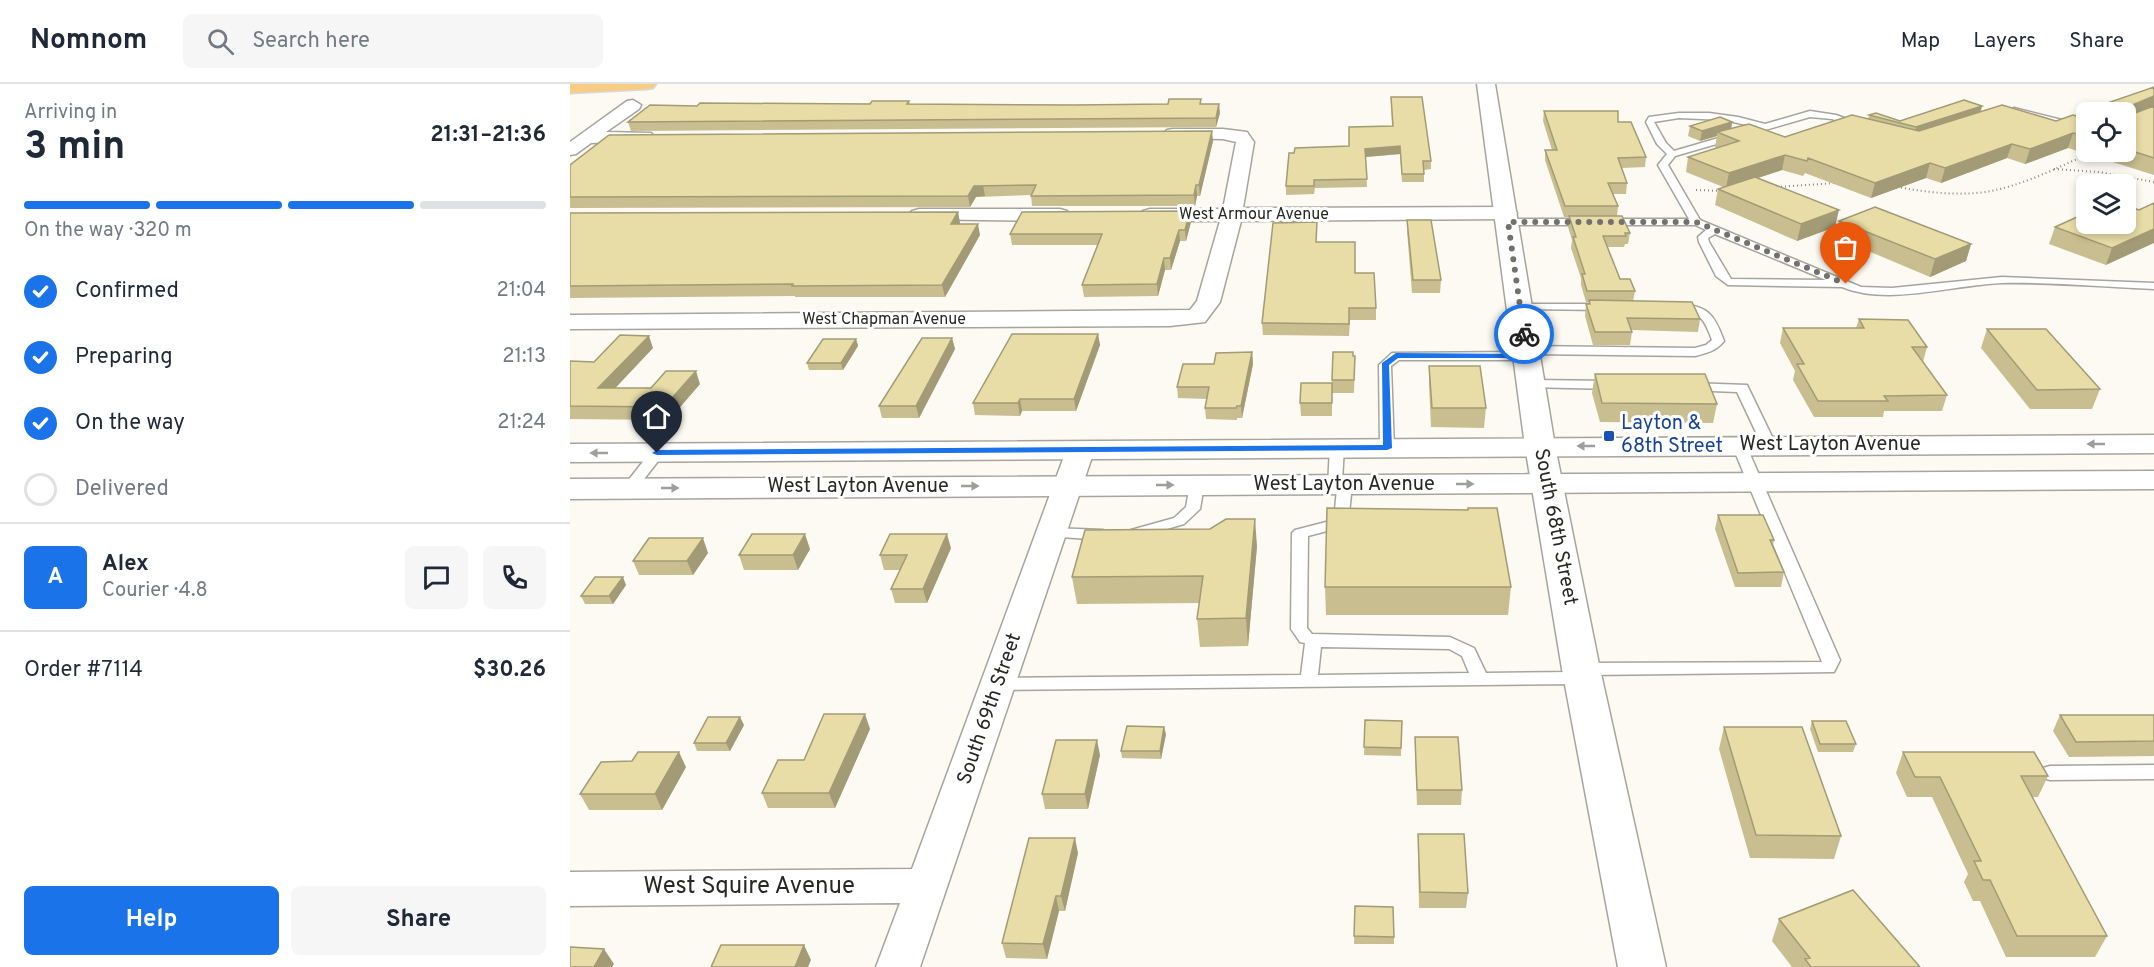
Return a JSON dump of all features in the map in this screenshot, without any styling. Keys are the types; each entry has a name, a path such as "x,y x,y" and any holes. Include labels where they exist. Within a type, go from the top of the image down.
{"highway":[{"path":"570,88 647,84"}],"main road":[{"name":"South 68th Street","path":"1487,90 1508,218 1540,446 1549,484 1582,674 1642,967"},
{"name":"West Layton Avenue","path":"570,453 2154,444"},
{"name":"West Layton Avenue","path":"570,489 2154,480"}],"street":[{"path":"570,150 633,105"},
{"path":"1151,134 1241,136 1245,142 1232,215"},
{"path":"588,138 660,137"},
{"path":"901,215 1078,215"},
{"name":"West Armour Avenue","path":"1125,215 1508,218"},
{"name":"West Chapman Avenue","path":"570,322 1197,317 1208,302 1232,215"},
{"name":"South 69th Street","path":"898,967 1080,451"},
{"name":"West Squire Avenue","path":"570,889 927,886"}],"lane":[{"path":"2004,111 2025,112 2076,126"},
{"path":"1696,222 1663,165 1672,154 1810,114 1833,117 1867,128"},
{"path":"1672,154 1656,134 1650,122 1652,119 1731,118 1764,128"},
{"path":"1508,218 1696,222 1859,290 1892,291 2002,280 2154,286"},
{"path":"1715,229 1703,237 1704,242 1722,276 1728,282 1846,284"},
{"path":"1520,307 1611,307"},
{"path":"1387,448 1385,364 1396,356 1695,352 1710,348 1718,341 1710,318 1701,310 1659,307"},
{"path":"1531,384 1627,386"},
{"path":"1673,387 1742,388 1769,446"},
{"path":"999,684 1479,679 1828,668 1831,660 1739,446"},
{"path":"1337,448 1341,523 1299,533 1299,629 1306,638 1314,640 1450,643 1461,646 1472,654 1479,679"},
{"path":"629,489 657,453"},
{"path":"1052,533 1119,536 1151,530 1179,521 1193,509 1197,485"},
{"path":"1309,681 1314,640"},
{"path":"2050,773 2154,772"}],"path":[{"path":"1889,185 1940,193 1985,192 2076,159"},
{"path":"2050,170 2089,171 2154,182"},
{"path":"1776,187 1843,182"},
{"path":"1695,190 1729,191"}],"building":[{"path":"2154,87 2154,96 2136,104 2110,102"},
{"path":"1391,97 1422,97 1431,161 1423,161 1424,174 1402,174 1400,146 1365,149 1367,179 1314,180 1314,186 1286,186 1289,153 1294,153 1295,148 1349,146 1349,127 1393,126"},
{"path":"1169,99 1201,99 1200,104 1219,104 1216,118 628,122 650,105 870,104 872,101 909,101 907,104 1168,104"},
{"path":"1964,100 1982,106 1916,127 1869,115 1876,113 1900,121"},
{"path":"2002,105 2056,121 2076,116 2076,134 2073,133 2030,149 2012,144 1945,168 1930,163 1875,183 1808,158 1807,161 1785,155 1729,173 1688,157 1739,141 1717,132 1749,124 1785,137 1852,115 1919,131"},
{"path":"2154,106 2154,158 2136,152 2136,113"},
{"path":"1544,111 1618,111 1618,122 1631,122 1646,157 1618,158 1627,183 1608,183 1618,206 1565,206 1545,150 1557,150"},
{"path":"1720,117 1732,122 1702,131 1690,126"},
{"path":"1212,131 1199,185 1196,185 1194,195 1031,196 1036,185 974,186 968,196 570,197 570,165 609,135"},
{"path":"1755,177 1839,210 1801,224 1718,189"},
{"path":"2154,203 2154,229 2112,248 2055,227 2076,218 2076,234 2136,234 2136,209 2139,210"},
{"path":"1875,207 1971,244 1935,259 1839,221"},
{"path":"1190,211 1185,230 1179,230 1170,258 1164,258 1157,284 1082,285 1102,234 1010,234 1022,212"},
{"path":"958,212 951,224 978,224 942,285 570,286 570,213"},
{"path":"1569,216 1622,216 1630,233 1625,233 1626,236 1603,236 1620,279 1630,279 1635,291 1587,291 1582,274 1585,274"},
{"path":"1407,220 1431,220 1441,280 1413,280"},
{"path":"1317,222 1316,242 1355,242 1355,273 1374,273 1376,308 1349,308 1349,324 1262,323 1273,223"},
{"path":"1589,300 1692,302 1700,319 1627,318 1632,332 1595,332 1586,304 1590,304"},
{"path":"1859,319 1908,320 1927,347 1912,347 1947,395 1884,396 1888,401 1818,401 1797,364 1804,364 1783,328 1864,328"},
{"path":"1987,329 2046,329 2100,389 2037,390"},
{"path":"1012,334 1098,334 1074,399 1020,399 1018,403 973,403"},
{"path":"620,335 649,336 598,388 651,388 666,371 696,371 664,407 570,406 570,361 594,362"},
{"path":"922,338 952,338 916,406 879,406"},
{"path":"823,339 856,339 841,363 807,363"},
{"path":"1252,352 1241,406 1205,408 1209,387 1177,387 1183,364 1214,364 1216,353"},
{"path":"1333,352 1353,352 1355,356 1354,380 1332,380"},
{"path":"1429,366 1480,366 1486,408 1432,408"},
{"path":"1595,374 1705,374 1717,404 1602,403"},
{"path":"1301,383 1332,383 1332,403 1300,403"},
{"path":"1327,508 1468,510 1468,508 1497,508 1511,587 1325,587"},
{"path":"1718,515 1763,515 1774,540 1770,540 1784,572 1738,573"},
{"path":"1226,519 1255,519 1246,618 1197,619 1203,576 1072,577 1085,530 1210,529"},
{"path":"752,534 805,534 793,555 739,555"},
{"path":"890,534 947,534 923,589 891,589 907,555 880,555"},
{"path":"649,538 703,538 687,561 633,561"},
{"path":"595,577 623,577 609,596 581,596"},
{"path":"824,714 865,714 829,793 762,793 778,760 804,760"},
{"path":"2060,715 2154,715 2154,741 2076,742"},
{"path":"708,717 740,717 726,743 694,743"},
{"path":"1365,720 1402,721 1401,748 1364,747"},
{"path":"1812,721 1846,721 1856,744 1820,744"},
{"path":"1127,726 1164,727 1160,751 1121,751"},
{"path":"1724,727 1802,727 1841,836 1756,835"},
{"path":"1415,737 1458,737 1462,790 1417,790"},
{"path":"1056,740 1097,740 1085,794 1042,794"},
{"path":"638,752 679,752 655,794 580,794 601,762 632,761"},
{"path":"1903,752 2034,752 2048,776 2021,776 2107,936 2017,936 1990,880 1983,880 1974,861 1981,861 1940,777 1915,777"},
{"path":"1418,834 1464,834 1468,893 1420,892"},
{"path":"1029,838 1075,838 1061,896 1056,896 1043,944 1002,943"},
{"path":"1853,890 1920,967 1811,967 1805,959 1810,958 1779,919"},
{"path":"1355,906 1393,907 1394,937 1354,936"},
{"path":"721,945 804,945 795,967 711,967"},
{"path":"570,947 604,949 594,967 570,967"}],"way so far":[{"path":"1524,334 1508,222 1696,222 1846,284"}],"place":[{"name":"Layton & 68th Street","path":"1609,436"}],"route":[{"path":"657,453 1387,448 1385,364 1396,356 1527,356 1524,334"}]}
